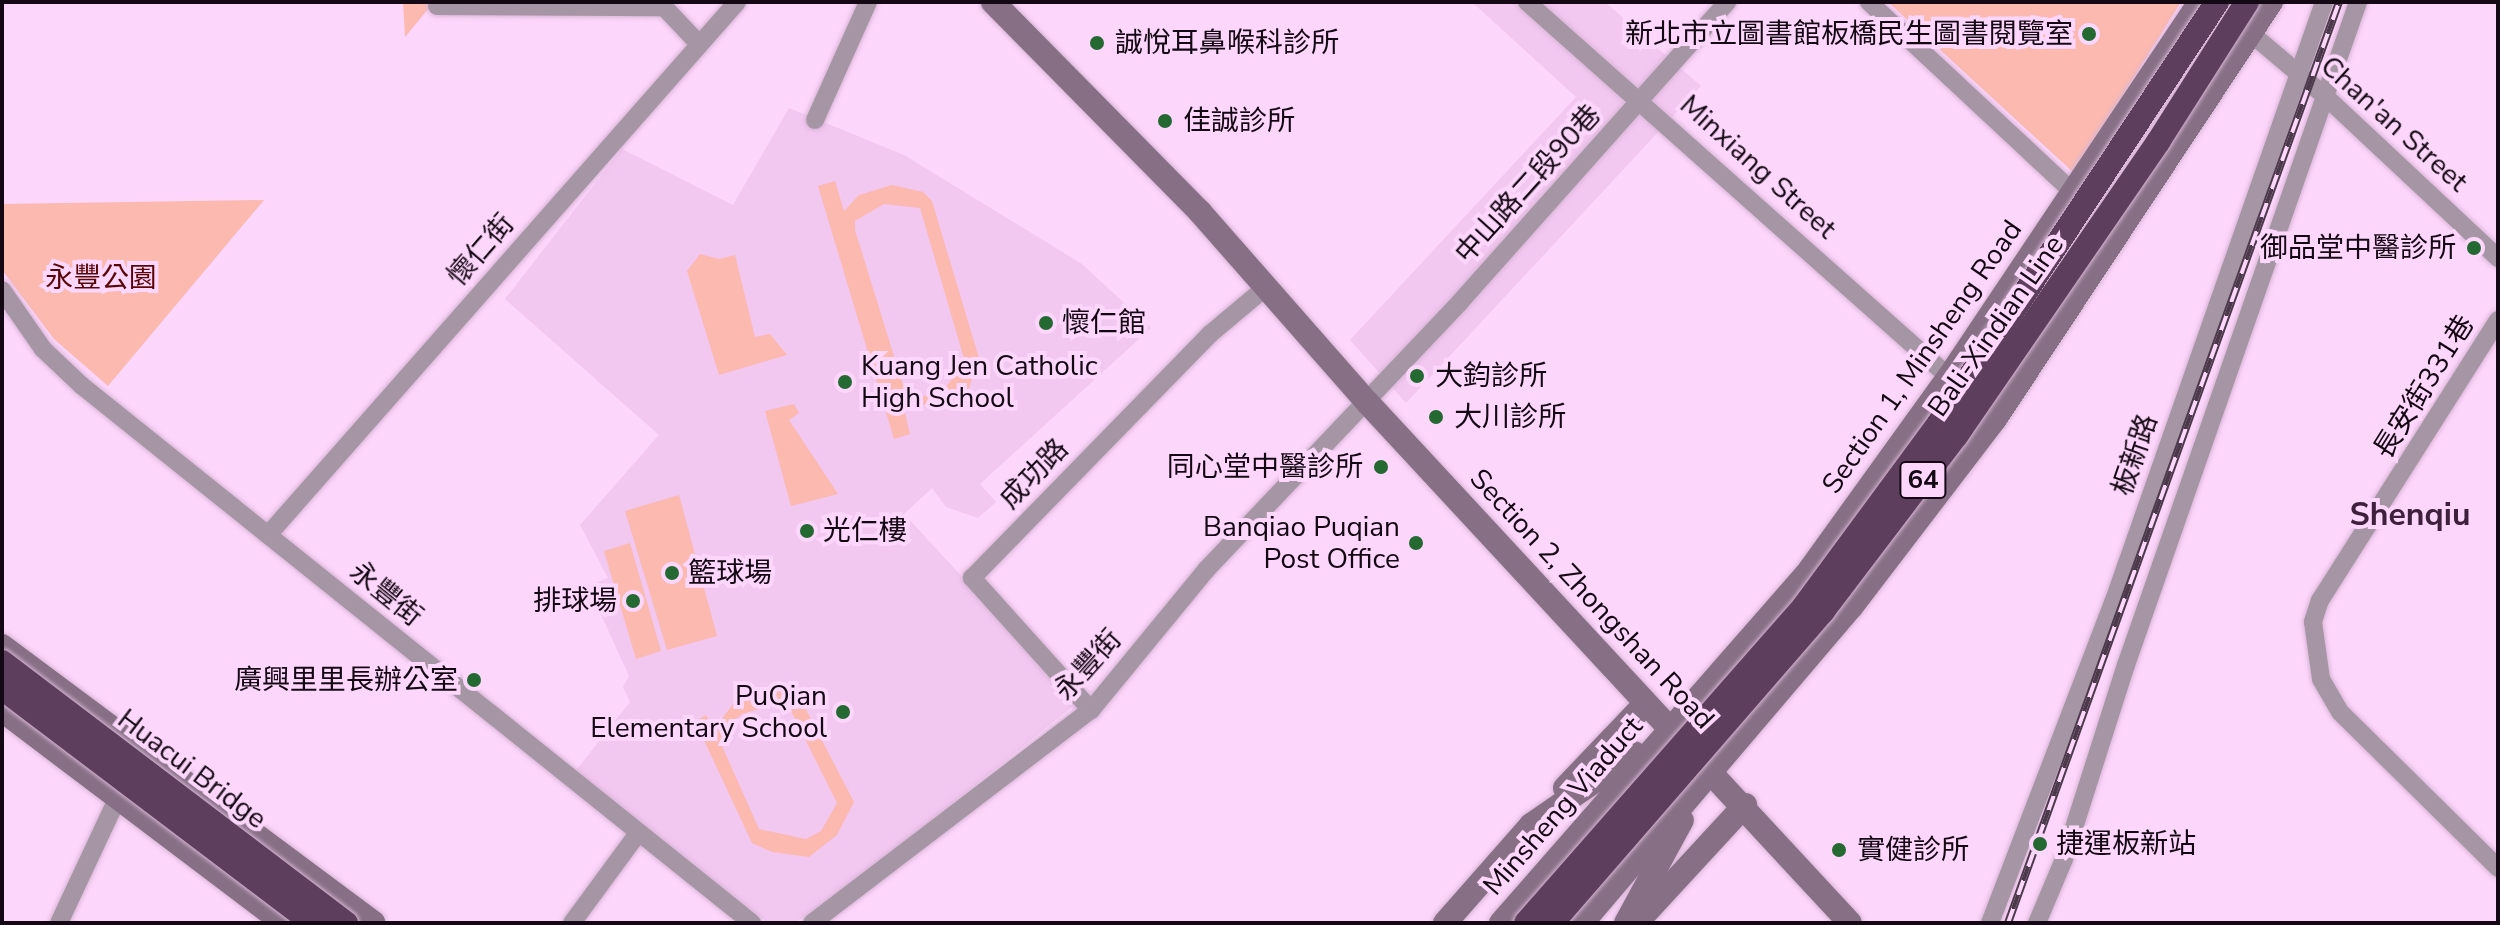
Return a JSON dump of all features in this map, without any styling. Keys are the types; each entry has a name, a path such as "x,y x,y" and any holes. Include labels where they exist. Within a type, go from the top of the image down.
{"highway":[{"name":"Bali-Xindian Line","path":"1526,923 1805,605 1939,423 2215,2"},
{"name":"Bali-Xindian Line","path":"1552,923 1823,611 1956,436 2158,142 2247,2"},
{"name":"Huacui Bridge","path":"2,662 346,923"},
{"name":"Huacui Bridge","path":"2,688 313,923"}],"main road":[{"name":"Section 2, Zhongshan Road","path":"993,2 1157,166 1367,402 1646,703 1745,805 1846,921"},
{"name":"Section 1, Minsheng Road","path":"1670,728 1806,575 1949,377 2200,2"},
{"path":"1582,923 1709,769 1852,606 1995,419 2271,2"},
{"path":"2,646 373,923"},
{"path":"1445,923 1531,825 1646,703"},
{"path":"2,710 284,923"},
{"path":"1531,825 1670,728"},
{"name":"Minsheng Viaduct","path":"1501,923 1670,728"},
{"path":"1626,923 1709,769"},
{"path":"1636,923 1745,805"}],"street":[{"name":"懷仁街","path":"268,535 737,2"},
{"path":"815,120 868,2"},
{"name":"Minxiang Street","path":"1527,2 1995,419"},
{"name":"中山路二段90巷","path":"1367,402 1727,2"},
{"path":"1869,2 2073,192"},
{"name":"Chan'an Street","path":"2215,2 2249,36 2326,97 2498,258"},
{"name":"板新路","path":"1990,923 2113,603 2324,2"},
{"path":"2037,923 2064,859 2126,665 2358,2"},
{"path":"437,6 664,7 699,44"},
{"name":"成功路","path":"1091,710 972,578 1210,334 1266,287"},
{"name":"永豐街","path":"2,290 43,349 74,379 752,923"},
{"name":"長安街331巷","path":"2498,320 2320,600 2313,632 2321,679 2340,712 2498,868"},
{"name":"永豐街","path":"812,923 1091,710 1206,570 1367,402"},
{"path":"59,923 118,797"},
{"path":"572,923 638,833"}],"shaded area":[{"path":"1472,2 1605,2 1701,86 1406,403 1350,340 1576,97"},
{"name":"Kuang Jen Catholic High School","path":"789,108 904,155 1082,264 1151,328 980,484 996,502 978,518 946,507 932,488 904,514 1078,702 877,864 795,923 768,923 574,773 630,702 623,687 629,676 588,586 608,578 580,525 659,435 505,299 622,149 733,205"}],"green space":[{"path":"403,2 434,2 405,37"},
{"path":"1888,2 2181,2 2074,173"},
{"path":"835,181 844,211 859,195 892,185 923,192 932,201 979,358 968,391 943,405 903,405 910,434 894,439 818,186","holes":["884,204 920,208 965,362 945,388 926,396 912,395 902,382 855,230 855,221"]},
{"name":"永豐公園","path":"264,200 108,386 54,339 2,270 2,204"},
{"path":"700,254 719,259 735,255 755,337 770,334 787,355 719,375 687,271"},
{"path":"794,404 799,413 789,420 838,494 791,506 765,411"},
{"name":"籃球場","path":"679,495 717,636 667,650 625,511"},
{"name":"排球場","path":"630,543 661,651 636,659 604,551"},
{"path":"771,688 800,698 854,802 837,835 809,857 772,852 752,843 695,721 706,715 714,729 737,699","holes":["772,705 791,711 837,803 821,831 806,839 759,829 722,746 731,723 742,714"]}],"railway":[{"path":"2008,923 2339,2"}],"place":[{"name":"新北市立圖書館板橋民生圖書閱覽室","path":"2089,34"},
{"name":"誠悅耳鼻喉科診所","path":"1097,43"},
{"name":"佳誠診所","path":"1165,121"},
{"name":"御品堂中醫診所","path":"2474,248"},
{"name":"懷仁館","path":"1046,323"},
{"name":"大鈞診所","path":"1417,376"},
{"name":"Kuang Jen Catholic High School","path":"845,382"},
{"name":"大川診所","path":"1436,417"},
{"name":"同心堂中醫診所","path":"1381,467"},
{"name":"光仁樓","path":"807,531"},
{"name":"Banqiao Puqian Post Office","path":"1416,543"},
{"name":"籃球場","path":"672,573"},
{"name":"排球場","path":"633,601"},
{"name":"廣興里里長辦公室","path":"474,680"},
{"name":"PuQian Elementary School","path":"843,712"},
{"name":"捷運板新站","path":"2040,844"},
{"name":"實健診所","path":"1839,850"}],"district":[{"name":"Shenqiu","path":"2410,515"}]}
